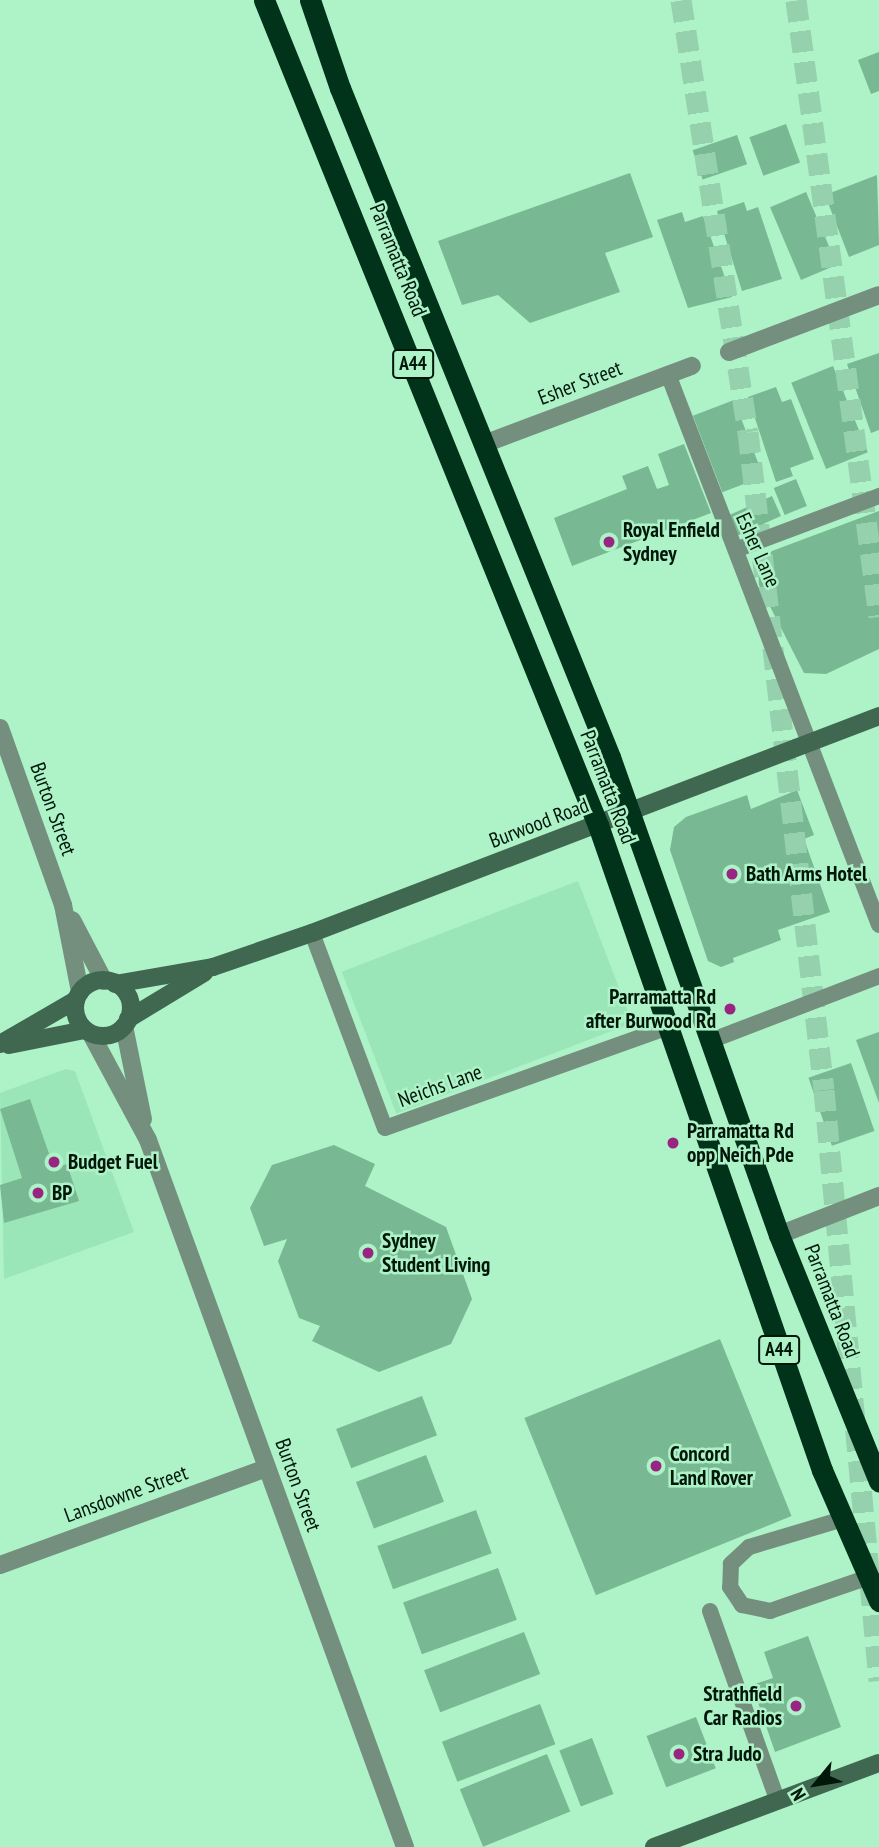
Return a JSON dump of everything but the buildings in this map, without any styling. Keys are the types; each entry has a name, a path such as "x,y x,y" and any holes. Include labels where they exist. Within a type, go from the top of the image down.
{"highway":[{"name":"Parramatta Road","path":"264,0 598,825 666,1028 843,1519 879,1601"},
{"name":"Parramatta Road","path":"316,5 484,444 631,812 779,1235 879,1480"}],"street":[{"path":"729,352 879,295"},
{"name":"Esher Street","path":"484,444 692,366"},
{"name":"Burwood Road","path":"110,982 213,967 312,933 879,716"},
{"name":"Burton Street","path":"0,728 63,905 78,996"},
{"name":"Burton Street","path":"63,905 110,982"},
{"name":"Burwood Road","path":"126,1023 213,967"},
{"path":"110,982 127,995 126,1023 108,1036 88,1032 0,1045 78,996 110,982"},
{"path":"78,996 76,1016 88,1032"},
{"name":"Burton Street","path":"126,1023 148,1140"},
{"name":"Burton Street","path":"88,1032 148,1140 405,1847"},
{"path":"779,1235 879,1196"},
{"name":"Lansdowne Street","path":"0,1565 267,1468"},
{"path":"654,1847 879,1763"}],"lane":[{"name":"Esher Lane","path":"668,374 726,532 738,549 879,925"},
{"path":"738,549 879,496"},
{"name":"Neichs Lane","path":"312,933 385,1128 666,1028"},
{"path":"710,1041 879,976"},
{"path":"843,1519 749,1547 731,1564 730,1587 742,1605 770,1611 869,1577"},
{"path":"710,1611 777,1799"}],"shaded area":[{"path":"578,881 632,1023 396,1114 342,972"},
{"name":"Budget Fuel","path":"66,1069 75,1071 134,1232 4,1279 0,1093"}],"tunnel":[{"path":"681,0 748,432 824,1090 879,1680"},
{"path":"796,0 879,616"}],"place":[{"name":"Royal Enfield Sydney","path":"609,542"},
{"name":"Bath Arms Hotel","path":"732,874"},
{"name":"Parramatta Rd after Burwood Rd","path":"730,1009"},
{"name":"Parramatta Rd opp Neich Pde","path":"673,1143"},
{"name":"Budget Fuel","path":"54,1162"},
{"name":"BP","path":"38,1193"},
{"name":"Sydney Student Living","path":"368,1253"},
{"name":"Concord Land Rover","path":"656,1466"},
{"name":"Strathfield Car Radios","path":"796,1706"},
{"name":"Stra Judo","path":"679,1754"}]}
